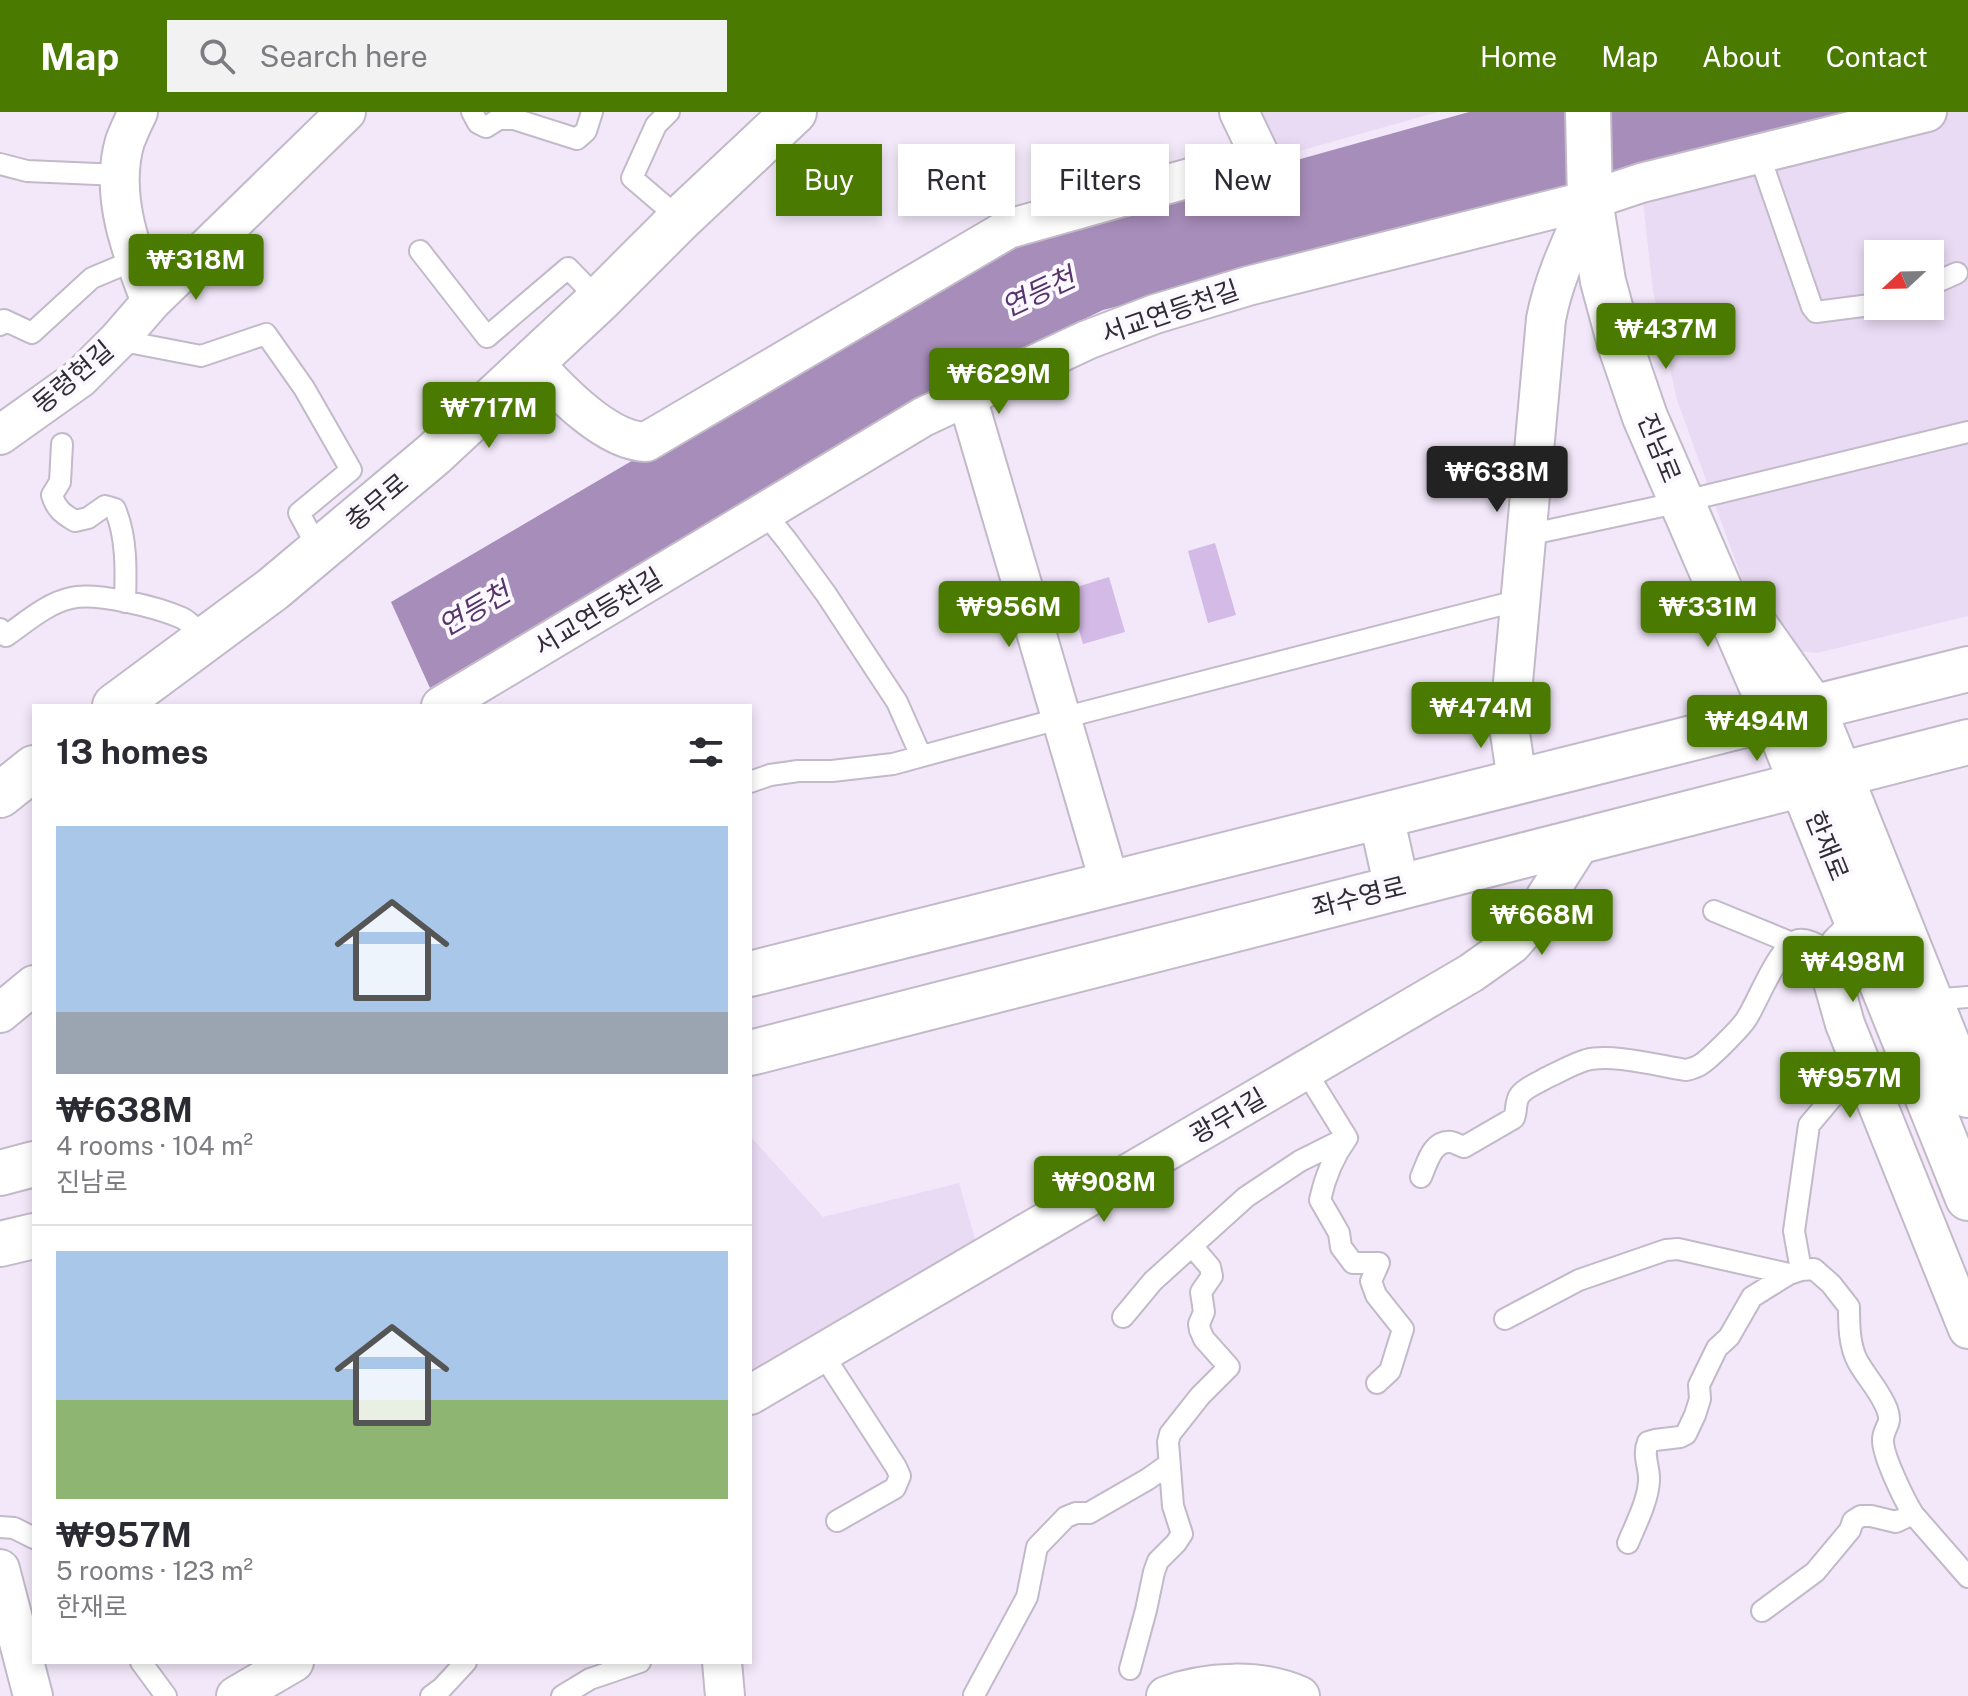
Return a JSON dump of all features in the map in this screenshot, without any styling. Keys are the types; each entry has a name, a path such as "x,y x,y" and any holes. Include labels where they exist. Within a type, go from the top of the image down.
{"main road":[{"name":"충무로","path":"118,704 273,589 434,454 794,112"},
{"name":"진남로","path":"1588,112 1590,200 1603,281 1645,417 1703,554 1794,712"},
{"path":"752,974 1968,669"},
{"name":"한재로","path":"1794,712 1820,780 1949,998 1968,1095"},
{"name":"좌수영로","path":"752,1052 1968,742"},
{"path":"0,795 32,770"},
{"name":"한재로","path":"1820,780 1846,940 1968,1198"},
{"path":"1381,816 1397,888"},
{"path":"0,1173 32,1165"},
{"path":"0,1244 32,1236"}],"street":[{"path":"138,112 125,142 120,190 127,232 151,302"},
{"name":"동령현길","path":"0,435 80,378 151,302 346,112"},
{"path":"533,362 550,382 589,415 627,439 646,442 1008,229 1261,158 1239,112"},
{"name":"서교연등천길","path":"444,704 923,417 1087,340 1155,314 1248,286 1927,112"},
{"path":"1517,781 1510,733 1548,306 1558,272 1590,200"},
{"path":"967,397 1110,884"},
{"name":"광무1길","path":"752,1394 1471,973 1512,944 1526,928 1582,840"},
{"path":"1846,940 1830,960 1845,1024 1968,1329"},
{"path":"0,1013 32,987"},
{"path":"0,1569 33,1696"},
{"path":"248,1680 289,1664"},
{"path":"722,1664 725,1696"},
{"path":"1166,1696 1178,1691 1231,1683 1261,1686 1300,1696"}],"lane":[{"path":"472,112 478,123 486,127 499,119 514,119 577,139 586,131 592,112"},
{"path":"669,112 656,125 632,178 680,219"},
{"path":"1759,154 1812,307 1816,312 1864,306"},
{"path":"0,164 27,171 120,175"},
{"path":"420,251 487,337 568,268 599,300"},
{"path":"1,321 32,333 92,278 135,260"},
{"path":"1944,279 1957,273"},
{"path":"118,340 201,356 266,334 304,388 351,470 299,513 319,550"},
{"path":"1527,535 1681,502 1968,432"},
{"path":"62,444 60,482 52,495 55,506 75,521 88,518 105,506 115,509 122,526 125,602"},
{"path":"764,512 826,594 897,702 921,756"},
{"path":"0,629 6,636 54,604 71,597 91,597 125,602 184,619 206,639"},
{"path":"752,781 770,775 878,766 921,756 1520,600"},
{"path":"1714,911 1792,943"},
{"path":"1421,1177 1430,1154 1437,1147 1452,1142 1464,1147 1514,1118 1521,1093 1584,1060 1613,1059 1686,1070 1697,1067 1709,1059 1747,1019 1781,955 1792,943 1799,940 1846,940"},
{"path":"1795,1272 1794,1231 1809,1125 1861,1063"},
{"path":"1305,1070 1347,1138"},
{"path":"1123,1317 1153,1281 1246,1197 1300,1161 1347,1138"},
{"path":"1347,1138 1335,1154 1320,1200 1339,1233 1341,1247 1353,1263 1379,1263 1371,1281 1376,1295 1403,1329 1390,1371 1377,1383"},
{"path":"1130,1669 1158,1561 1182,1534 1173,1506 1170,1434 1200,1396 1229,1367 1204,1339 1200,1330 1204,1312 1201,1292 1212,1276 1210,1267 1192,1246"},
{"path":"1505,1319 1579,1280 1666,1250 1678,1249 1795,1272 1814,1269 1849,1307 1858,1362 1875,1385 1888,1411 1890,1423 1883,1439 1900,1492 1913,1514 1968,1577"},
{"path":"1628,1543 1649,1481 1644,1450 1648,1442 1686,1434 1698,1407 1699,1385 1717,1348 1729,1337 1752,1297 1795,1272"},
{"path":"822,1353 900,1476 895,1488 837,1521"},
{"path":"974,1695 1027,1597 1037,1547 1066,1517 1089,1513 1169,1464"},
{"path":"1762,1611 1815,1572 1850,1530 1853,1521 1861,1516 1871,1516 1896,1522 1913,1514"},
{"path":"0,1527 14,1528 32,1537"},
{"path":"142,1664 166,1696"},
{"path":"431,1696 464,1664"},
{"path":"562,1696 590,1679 634,1664"}],"shaded area":[{"path":"1249,112 1438,112 1300,151 1300,144 1264,144"},
{"path":"1874,112 1968,112 1968,616 1817,653 1799,651 1753,609 1677,400 1653,291 1641,184"},
{"path":"1215,543 1236,615 1208,623 1188,551"},
{"path":"1109,577 1125,632 1083,644 1067,590"},
{"path":"752,1138 823,1217 959,1183 979,1253 752,1383"}],"water":[{"name":"연등천","path":"1469,112 1868,112 1103,310 934,391 430,688 391,602 1007,241 1097,216 1169,216 1169,196 1185,191 1185,216 1300,216 1300,159"}]}
